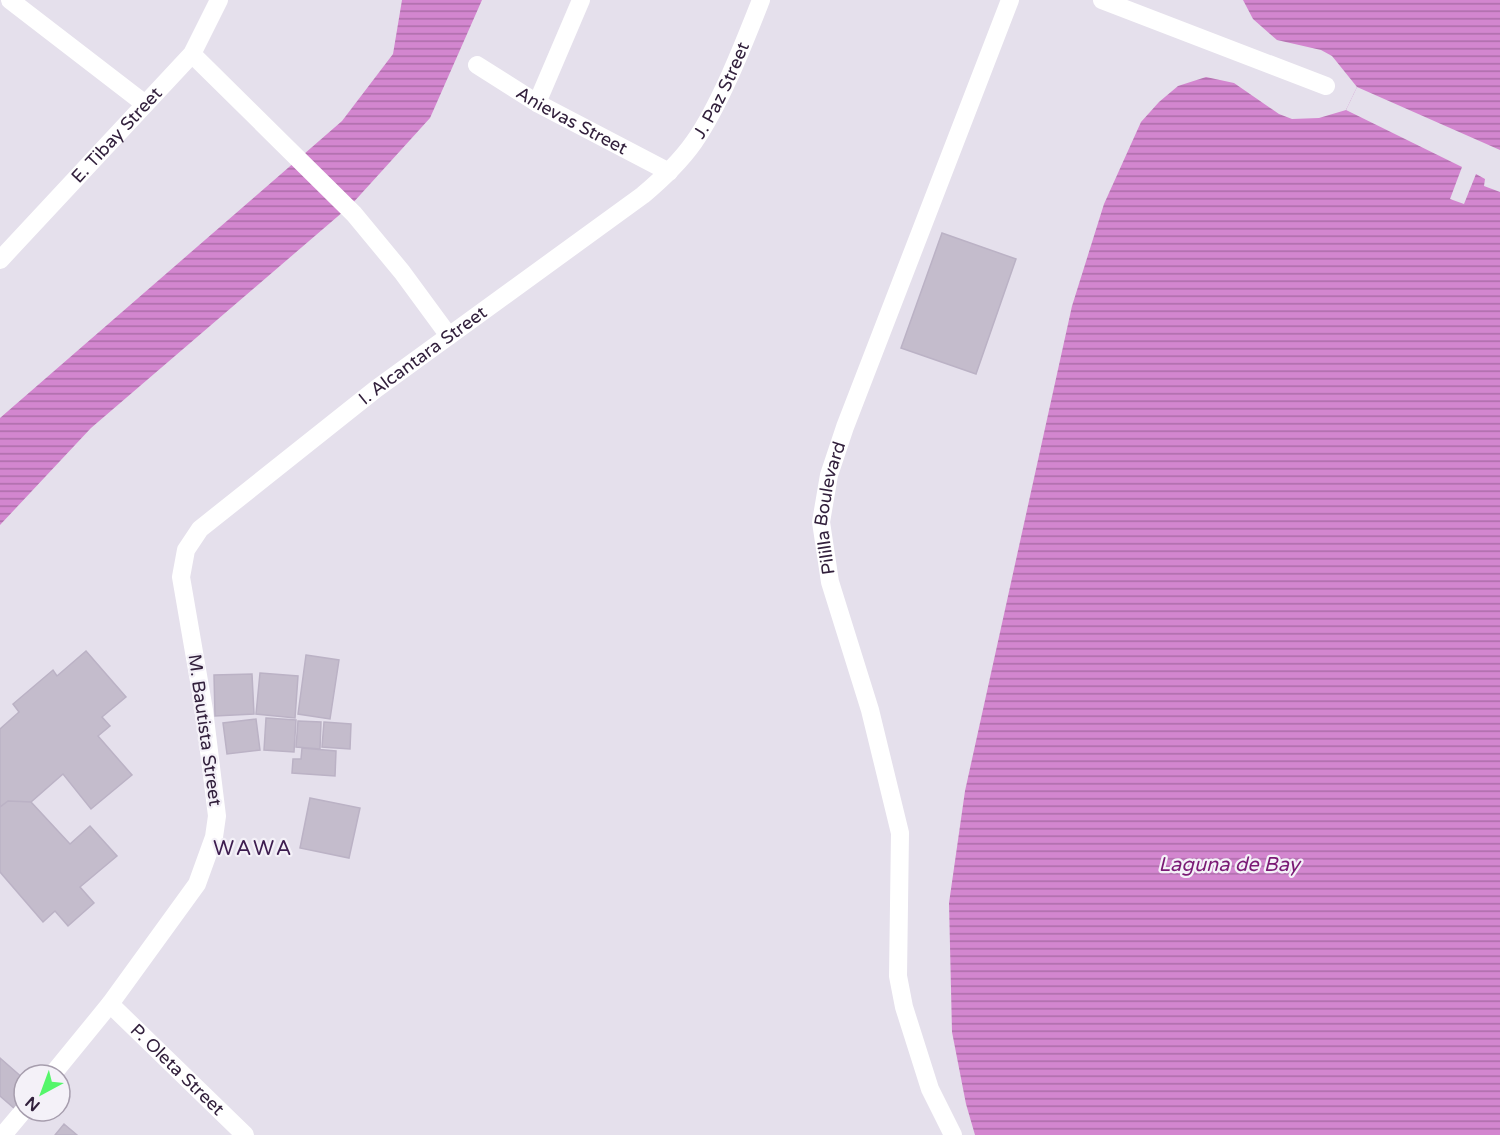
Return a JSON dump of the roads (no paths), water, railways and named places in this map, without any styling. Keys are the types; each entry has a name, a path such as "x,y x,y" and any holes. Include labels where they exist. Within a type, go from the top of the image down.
{"street":[{"path":"10,0 145,105"},
{"name":"E. Tibay Street","path":"0,260 192,54 219,0"},
{"path":"537,103 581,0"},
{"name":"J. Paz Street","path":"669,172 695,141 727,79 761,0"},
{"name":"Pililla Boulevard","path":"953,1135 930,1089 904,1007 898,976 900,833 870,710 830,582 821,522 830,475 845,427 1010,0"},
{"path":"1102,0 1326,86"},
{"path":"192,54 354,214 402,272 449,336"},
{"name":"Anievas Street","path":"477,65 537,103 669,172"},
{"name":"I. Alcantara Street","path":"186,550 200,529 376,389 643,195 669,172"},
{"name":"M. Bautista Street","path":"62,1063 110,1004 197,884 214,837 217,816 204,710 181,577 186,550"},
{"name":"P. Oleta Street","path":"110,1004 245,1135"},
{"path":"3,1135 13,1123"}],"water":[{"path":"402,0 482,0 430,118 351,205 91,428 0,525 0,418 342,121 393,54"},
{"name":"Laguna de Bay","path":"1243,0 1500,0 1500,1135 975,1135 966,1104 952,1032 949,903 965,791 1072,306 1104,204 1141,122 1178,86 1206,77 1234,83 1279,114 1292,119 1319,118 1346,110 1357,87 1332,56 1321,50 1277,40 1253,19"}],"district":[{"name":"WAWA","path":"253,848"}]}
